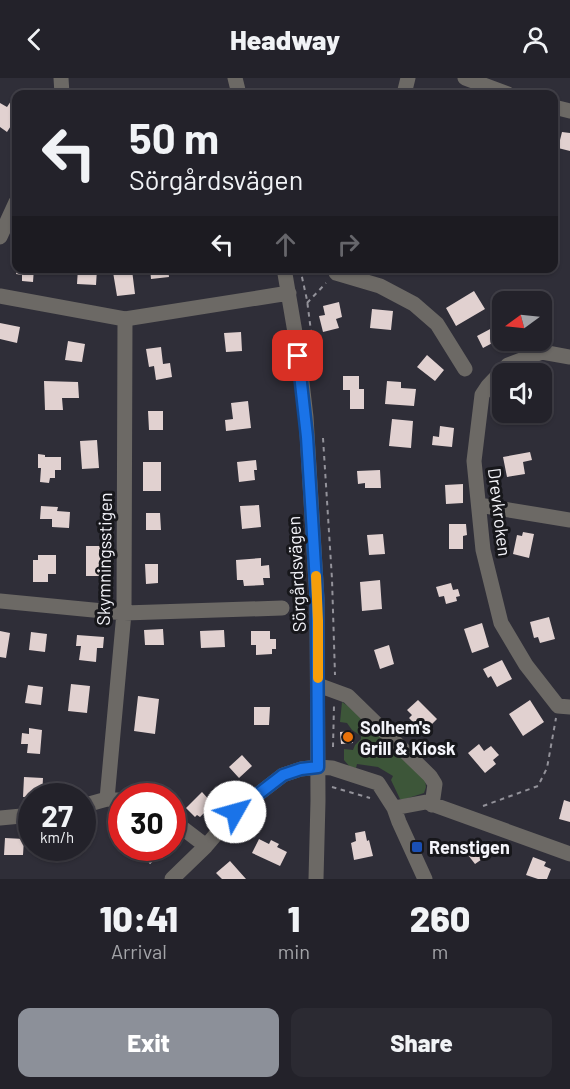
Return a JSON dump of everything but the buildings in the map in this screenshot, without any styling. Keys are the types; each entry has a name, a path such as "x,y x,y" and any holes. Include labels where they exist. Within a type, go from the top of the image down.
{"street":[{"path":"465,78 497,90"},
{"path":"0,237 12,211"},
{"name":"Sörgårdsvägen","path":"285,273 304,407 317,599 316,879"},
{"path":"343,273 380,286 414,304 437,324 465,369"},
{"path":"0,296 125,319 289,293"},
{"name":"Skymningsstigen","path":"115,783 124,613 125,319"},
{"name":"Drevkroken","path":"564,707 526,665 501,622 483,550 474,461 482,395 508,365 542,352 570,357"},
{"path":"479,505 570,520"},
{"path":"0,601 124,613 282,608"},
{"path":"318,685 348,696 430,776 435,784 432,805"},
{"path":"172,879 206,846 235,812 283,775 301,769 318,767 332,768 378,783 394,808 425,879"},
{"path":"394,808 426,802 570,854"},
{"path":"0,818 18,816"},
{"path":"186,831 206,846"}],"path":[{"path":"307,303 335,273"},
{"path":"483,806 538,786 547,768 564,707"},
{"path":"330,786 373,799"}],"green space":[{"path":"342,702 425,779 424,793 400,799 391,780 393,776 378,767 357,764 356,768 350,767 344,760 344,749 353,750 361,736 347,723 340,722"}],"slow traffic":[{"path":"316,576 318,678"}],"place":[{"name":"Solhem's Grill & Kiosk","path":"348,737"},
{"name":"Renstigen","path":"417,847"}],"route":[{"path":"235,812 283,775 301,769 318,767 317,599 306,417 298,356"}]}
